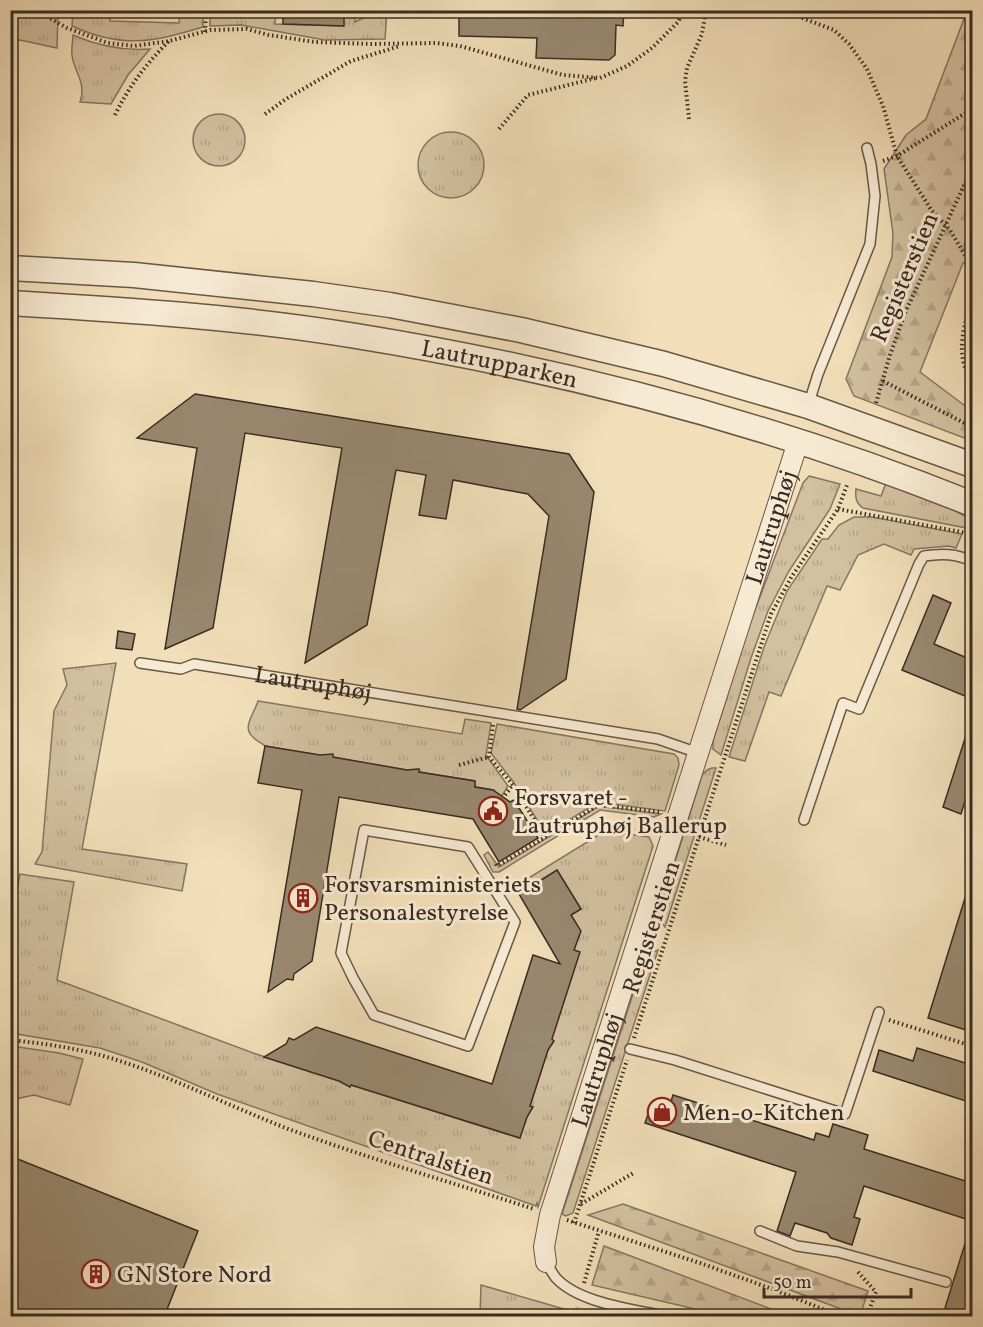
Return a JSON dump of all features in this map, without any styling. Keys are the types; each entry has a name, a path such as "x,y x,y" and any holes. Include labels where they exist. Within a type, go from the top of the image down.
{"street":[{"name":"Lautrupparken","path":"10,268 134,275 236,285 390,305 521,330 664,364 808,405 972,465"},
{"name":"Lautrupparken","path":"10,303 185,316 356,336 571,378 798,442 933,488 972,504"},
{"name":"Lautruphøj","path":"546,1262 545,1232 550,1215 808,405"}],"lane":[{"path":"808,405 818,374 870,244 874,196 867,148"},
{"path":"804,820 843,703 859,709 924,556 942,553 972,561"},
{"name":"Lautruphøj","path":"140,663 181,669 194,664 658,739 698,753"},
{"path":"364,830 468,847 515,922 468,1046 374,1015 353,978 341,952 364,830"},
{"path":"630,1049 675,1060 844,1114 878,1014"},
{"path":"760,1231 797,1246 849,1255 946,1282"},
{"name":"Lautruphøj","path":"546,1262 555,1277 581,1295 664,1317"}],"path":[{"path":"21,10 37,12 108,43 134,46 169,41 205,32 247,29 315,42 436,43 460,46 547,72 600,78"},
{"path":"205,32 206,10"},
{"path":"499,129 528,95 600,78 627,66 652,48 679,21 682,10"},
{"path":"689,119 685,81 687,68 702,34 706,10"},
{"path":"780,10 834,30 849,44 867,69 883,106 897,156 932,211 946,225 972,267"},
{"path":"115,115 129,87 147,62 169,41"},
{"path":"265,114 351,61 406,44"},
{"path":"897,156 972,109"},
{"name":"Registerstien","path":"876,403 905,313 972,168"},
{"path":"972,300 963,328 962,352 972,380"},
{"path":"883,381 972,427"},
{"name":"Registerstien","path":"574,1223 771,614 792,576 838,509 847,485"},
{"path":"838,509 972,534"},
{"path":"495,713 489,757 513,785 545,837"},
{"path":"459,765 489,757"},
{"path":"505,795 513,785"},
{"path":"493,859 497,866 599,805 678,817"},
{"path":"699,837 726,845"},
{"path":"878,1014 972,1046"},
{"name":"Centralstien","path":"10,1040 45,1043 127,1063 292,1130 599,1232 700,1263 840,1317"},
{"path":"580,1205 635,1172"},
{"path":"575,1317 599,1232"},
{"path":"849,1255 850,1265 876,1292 867,1317"}],"green space":[{"path":"11,10 58,11 57,48 20,40 11,41"},
{"path":"73,11 110,11 110,21 179,23 180,11 203,11 203,27 153,39 122,40 107,38 72,26"},
{"path":"210,11 276,12 275,24 343,26 344,11 355,11 355,22 371,11 387,11 385,39 325,40 241,25 210,26"},
{"path":"967,11 972,11 972,263 963,263 920,372 972,411 972,441 854,396 846,379 892,257 893,233 884,169 906,135 926,119"},
{"path":"73,35 110,47 150,49 128,75 111,104 80,102 82,88 73,61"},
{"path":"214,114 224,114 238,121 245,140 238,159 224,166 214,166 204,162 197,155 193,145 193,135 197,125 204,118"},
{"path":"451,132 464,135 474,142 481,152 484,165 481,178 474,188 464,195 451,198 438,195 428,188 421,178 418,165 421,152 428,142 438,135"},
{"path":"809,476 840,484 830,509 789,571 768,611 721,755 713,749 713,741 750,623 803,483"},
{"path":"886,483 943,504 972,520 972,529 863,508 859,504 856,489 881,496"},
{"path":"854,517 872,517 962,534 956,548 949,546 914,549 911,555 884,544 858,555 840,590 827,586 781,696 769,692 745,761 729,757 764,647 787,591 822,539 828,539 839,525"},
{"path":"116,663 82,849 187,864 182,891 35,864 42,852 54,711 67,685 63,669"},
{"path":"258,701 462,734 465,719 491,723 486,755 508,786 500,799 494,790 475,787 475,781 419,772 419,769 407,770 265,746 254,738 248,729"},
{"path":"497,724 674,754 678,758 679,765 665,811 598,802 546,834 512,780 491,753"},
{"path":"716,768 665,927 659,913 702,775"},
{"path":"599,806 661,814 654,817 600,810 499,872 493,872 484,855 488,852 499,867"},
{"path":"605,831 649,837 653,846 538,1207 537,1203 536,1206 217,1094 142,1062 100,1048 11,1033 11,923 20,874 74,882 57,980 256,1054 339,1081 350,1087 351,1085 519,1138 532,1108 530,1106 579,952 574,950 580,931 571,915 581,909 557,870 519,894 514,887"},
{"path":"658,950 573,1213 566,1216 562,1214 643,963 647,955"},
{"path":"11,1046 83,1059 70,1105 34,1095 11,1100"},
{"path":"623,1204 868,1291 860,1316 588,1215"},
{"path":"604,1246 790,1316 712,1316 691,1308 592,1285"},
{"path":"481,1285 588,1316 480,1316"}],"building":[{"path":"283,10 344,10 344,26 283,24"},
{"path":"467,10 624,10 623,26 616,25 615,55 609,60 536,58 537,38 459,36 459,17 467,17"},
{"path":"195,394 569,454 594,492 566,679 520,710 517,709 549,516 528,494 453,480 446,519 419,515 426,475 396,470 367,625 305,663 342,448 245,433 213,628 165,649 197,448 137,438"},
{"path":"933,595 951,603 934,644 972,660 972,699 902,670"},
{"path":"118,631 135,634 132,650 116,648"},
{"path":"969,726 972,726 972,778 961,814 943,807"},
{"name":"Forsvarsministeriets Personalestyrelse","path":"265,746 320,755 333,754 333,757 407,770 419,769 419,772 475,781 475,787 493,790 510,802 514,800 538,838 499,862 473,819 339,797 312,961 294,974 293,980 287,979 268,992 302,790 258,783"},
{"path":"557,870 581,909 571,915 581,931 574,950 580,952 552,1039 554,1041 548,1050 530,1106 533,1107 520,1138 351,1085 350,1087 339,1081 264,1057 286,1044 289,1038 294,1040 316,1027 492,1084 533,955 560,964 519,894"},
{"path":"969,885 972,886 972,1032 928,1018"},
{"path":"917,1048 972,1065 972,1103 873,1071 879,1050 913,1061"},
{"path":"673,1095 814,1140 816,1133 829,1137 833,1124 868,1135 864,1149 972,1183 972,1221 864,1186 854,1217 860,1219 852,1245 831,1238 827,1233 795,1223 790,1236 777,1231 796,1172 645,1123 652,1103 669,1108"},
{"name":"GN Store Nord","path":"10,1156 198,1231 164,1317 10,1317"},
{"path":"969,1231 972,1231 972,1317 945,1308"}],"place":[{"name":"Forsvaret - Lautruphøj Ballerup","path":"493,811"},
{"name":"Forsvarsministeriets Personalestyrelse","path":"303,898"},
{"name":"Men-o-Kitchen","path":"662,1112"},
{"name":"GN Store Nord","path":"96,1274"}]}
